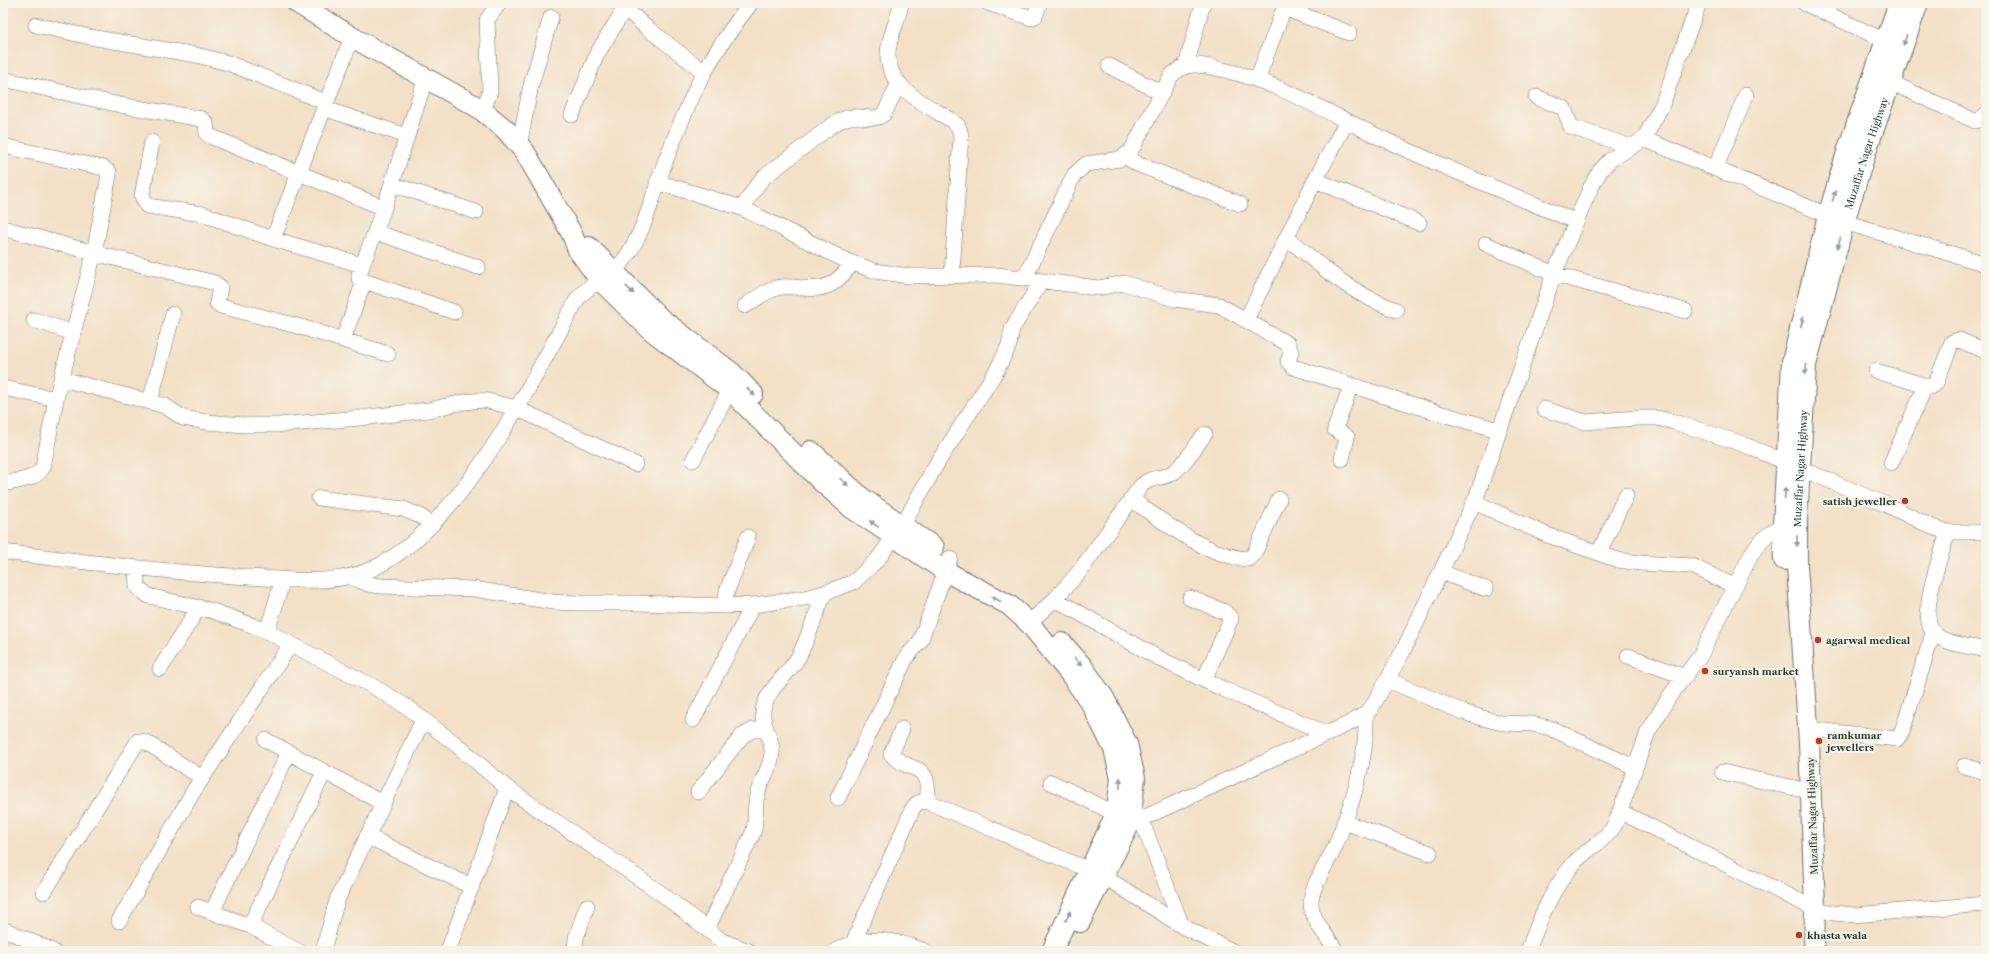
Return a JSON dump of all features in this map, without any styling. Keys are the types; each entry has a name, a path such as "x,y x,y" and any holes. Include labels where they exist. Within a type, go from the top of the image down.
{"main road":[{"path":"297,3 316,9 352,37 426,77 483,111 505,129 519,146 572,234 584,241 606,276 661,319 862,498 898,532 948,565 1017,594 1033,619 1082,666 1104,698 1128,744 1135,778 1125,820 1052,951"},
{"name":"Muzaffar Nagar Highway","path":"1814,951 1799,788 1786,599 1794,467 1806,365 1836,219 1848,148 1899,3"},
{"name":"Muzaffar Nagar Highway","path":"1836,219 1865,154 1918,3"},
{"name":"Muzaffar Nagar Highway","path":"1790,522 1797,573 1808,729 1809,906 1801,951"},
{"path":"1066,951 1096,873"}],"street":[{"path":"483,111 490,91 487,20 499,3"},
{"path":"3,552 185,573 322,581 350,577 374,568 397,554 432,525 461,490 516,408 578,298 587,288 606,276 624,259 635,241 704,72 725,36 750,3"},
{"path":"901,3 900,15 888,54 893,72 904,90 958,126 961,135 952,274"},
{"path":"988,3 1031,18 1035,16 1040,3"},
{"path":"1186,66 1203,3"},
{"path":"1125,820 1328,734 1366,714 1379,698 1474,502 1554,274 1575,221 1600,171 1610,160 1638,143 1662,105 1699,3"},
{"path":"1804,3 1886,41"},
{"path":"572,114 597,54 622,6 647,28 704,72"},
{"path":"1257,80 1285,6 1349,33"},
{"path":"519,146 531,85 540,50 551,17"},
{"path":"36,25 90,37 196,55 228,63 324,105 407,136"},
{"path":"273,240 324,105 352,37"},
{"path":"1110,66 1162,93"},
{"path":"1025,277 1074,175 1086,164 1120,159 1131,151 1171,76 1178,69 1186,66 1205,66 1257,80 1312,103 1434,162 1575,221"},
{"path":"426,77 384,208 359,276 364,281 454,312"},
{"path":"3,79 120,105 202,119 206,123 207,134 209,136 384,208"},
{"path":"1890,82 1975,121 1983,118 1986,114"},
{"path":"742,208 758,184 764,178 840,120 851,117 874,119 884,114 899,83"},
{"path":"1715,169 1746,95"},
{"path":"1536,97 1564,108 1571,127 1638,143 1715,169 1836,219 1986,264"},
{"path":"1246,320 1315,180 1347,121"},
{"path":"152,142 142,196 145,204 203,214 273,240 362,265"},
{"path":"3,146 107,169 109,175 94,253 56,399 41,471 22,480 3,484"},
{"path":"1125,156 1137,164 1240,204"},
{"path":"1315,180 1419,223"},
{"path":"658,182 742,208 853,263 875,271 909,276 996,274 1025,277 1041,282 1098,288 1124,283 1174,299 1219,305 1288,344 1291,352 1288,361 1293,367 1498,430"},
{"path":"392,184 476,212"},
{"path":"3,228 94,253 215,282 220,287 217,303 221,306 302,327 388,354"},
{"path":"375,232 478,267"},
{"path":"1287,237 1342,282 1361,294 1396,310"},
{"path":"1486,244 1554,274 1685,311"},
{"path":"745,306 780,287 815,288 831,285 837,282 853,263"},
{"path":"344,340 364,281"},
{"path":"350,577 368,584 380,586 474,589 553,602 724,606 753,605 824,593 854,582 866,573 898,532 936,465 997,370 1009,345 1012,329 1041,282"},
{"path":"150,402 173,314"},
{"path":"34,320 74,333"},
{"path":"1876,371 1930,388 1936,383 1952,342 1959,340 1986,350"},
{"path":"62,379 165,406 183,418 244,426 278,425 360,418 428,410 477,400 494,401 516,408 635,464"},
{"path":"693,460 733,383"},
{"path":"1342,459 1347,437 1335,429 1352,386"},
{"path":"1891,463 1925,387"},
{"path":"3,388 56,399"},
{"path":"1544,409 1585,422 1637,418 1657,418 1674,422 1740,442 1794,467 1887,505 1917,521 1948,532 1986,532"},
{"path":"1033,619 1055,600 1079,572 1131,499 1146,481 1151,478 1166,476 1175,471 1205,434"},
{"path":"1599,553 1626,495"},
{"path":"319,498 402,509 420,516 432,525"},
{"path":"1131,499 1176,531 1200,544 1226,554 1248,559 1254,554 1279,499"},
{"path":"1474,502 1520,524 1618,560 1640,563 1692,566 1734,586"},
{"path":"1528,951 1546,905 1557,886 1575,862 1588,849 1608,835 1621,812 1634,767 1657,714 1700,656 1752,553 1762,539 1790,522"},
{"path":"1948,532 1930,594 1929,625 1933,632 1943,639 1986,650"},
{"path":"724,606 727,591 748,537"},
{"path":"838,798 906,656 920,642 948,565"},
{"path":"136,568 135,580 137,587 141,592 150,596 199,607 231,617 267,632 376,688 407,707 507,788 662,894 707,929 725,946 749,951"},
{"path":"1441,572 1486,589"},
{"path":"267,632 283,579"},
{"path":"707,929 754,833 757,823 756,798 771,762 772,752 762,714 764,705 775,686 799,655 824,593"},
{"path":"1190,598 1225,612 1231,619 1204,680"},
{"path":"1055,600 1162,660 1328,734"},
{"path":"693,720 753,605"},
{"path":"160,669 199,607"},
{"path":"1808,729 1896,739 1902,732 1933,632"},
{"path":"119,921 202,778 292,644"},
{"path":"1628,656 1684,677"},
{"path":"1388,680 1463,712 1486,719 1502,723 1532,724 1550,728 1634,767"},
{"path":"1336,951 1315,918 1310,902 1312,893 1326,867 1344,822 1364,748 1367,728 1366,714"},
{"path":"323,951 337,900 366,836 423,720"},
{"path":"902,729 891,754 924,774 928,784 928,802"},
{"path":"698,792 742,736 753,730 766,730"},
{"path":"266,740 382,803"},
{"path":"44,892 138,741 146,742 202,778"},
{"path":"289,752 205,910 250,926 298,951"},
{"path":"1964,766 1986,772"},
{"path":"250,926 324,772"},
{"path":"1722,772 1799,788"},
{"path":"1051,782 1125,820 1182,926"},
{"path":"448,951 507,788"},
{"path":"853,943 913,808 917,802 928,802 1096,873 1182,926 1232,951"},
{"path":"1621,812 1809,906 1834,913 1854,914 1986,904"},
{"path":"1344,822 1430,853"},
{"path":"366,836 472,887"},
{"path":"574,951 576,938 588,906"},
{"path":"3,930 53,951"},
{"path":"834,951 853,943 866,940 892,940 925,951"}],"place":[{"name":"satish jeweller","path":"1905,501"},
{"name":"agarwal medical","path":"1818,640"},
{"name":"suryansh market","path":"1705,671"},
{"name":"ramkumar jewellers","path":"1819,741"},
{"name":"khasta wala","path":"1799,935"}]}
